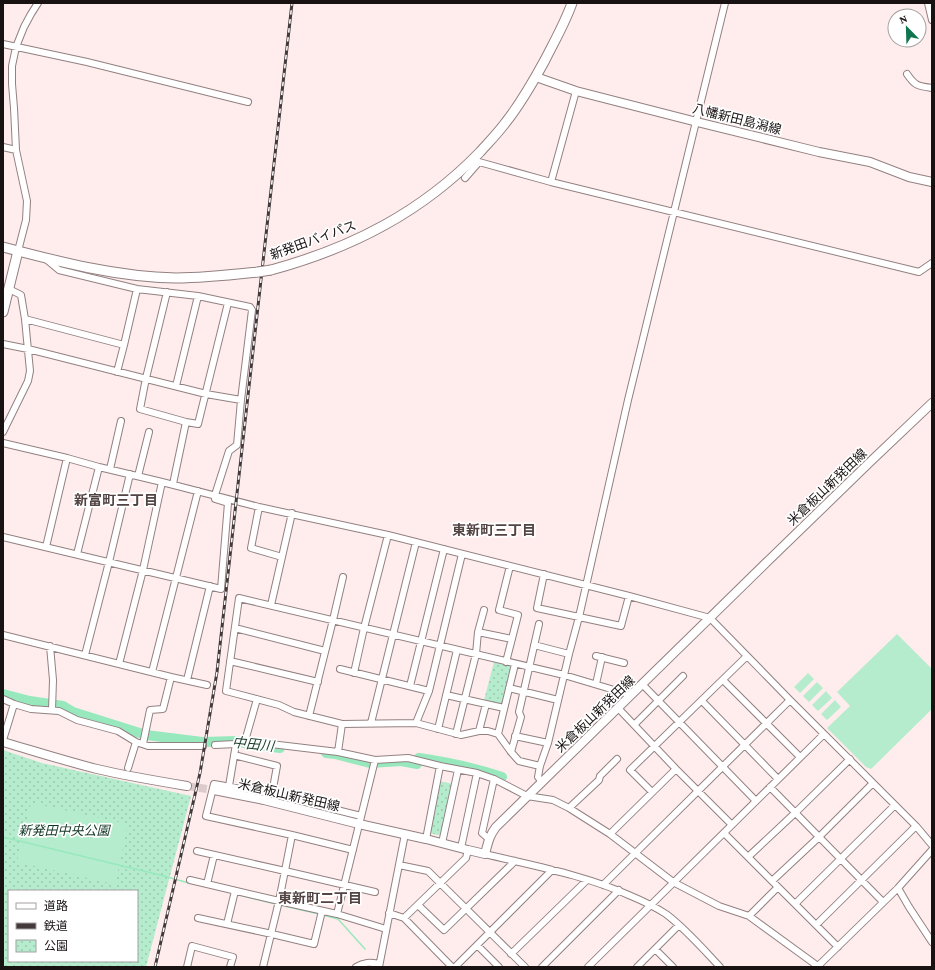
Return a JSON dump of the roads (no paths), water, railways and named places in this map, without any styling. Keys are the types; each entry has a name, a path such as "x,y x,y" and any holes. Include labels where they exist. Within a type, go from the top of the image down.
{"highway":[{"name":"新発田バイパス","path":"3,247 85,267 141,276 175,278 217,277 272,270 334,250 364,236 413,208 476,161 506,122 536,77 572,3"},
{"path":"3,312 18,251"}],"main road":[{"name":"八幡新田島潟線","path":"536,77 576,91 697,122 819,152 870,162 910,177 932,182"},
{"name":"米倉板山新発田線","path":"214,790 360,820 405,834 485,854 489,839 496,827 932,403"},
{"path":"3,741 95,768 138,778 187,786"}],"street":[{"path":"18,251 26,220 27,201 16,150 12,66 16,47 24,27 38,3"},
{"path":"542,782 538,777 540,766 548,744 579,616 626,408 725,3"},
{"path":"928,3 932,20"},
{"path":"3,44 88,62 248,102"},
{"path":"907,74 913,82 921,86 932,88"},
{"path":"551,182 576,91"},
{"path":"3,147 16,150"},
{"path":"465,178 476,161 551,182 920,272 932,263"},
{"path":"3,537 221,589 228,503 215,499 215,495 229,451 237,445 252,310 250,307 198,296 137,289 59,270 45,258"},
{"path":"3,432 28,381 30,371 21,295 9,289"},
{"path":"116,372 137,289"},
{"path":"167,292 140,409 186,422 198,424 228,303"},
{"path":"176,386 198,296"},
{"path":"25,319 124,345"},
{"path":"3,344 206,394 241,400"},
{"path":"110,469 121,421"},
{"path":"173,484 186,422"},
{"path":"138,476 149,432"},
{"path":"3,443 173,484 259,507 388,535 710,618 916,826 932,845"},
{"path":"46,547 67,458"},
{"path":"76,554 99,467"},
{"path":"85,655 130,474"},
{"path":"119,664 143,570 162,482"},
{"path":"152,672 198,491"},
{"path":"259,507 251,548 282,557"},
{"path":"271,605 292,514"},
{"path":"354,673 388,535"},
{"path":"371,724 416,542"},
{"path":"410,686 444,549"},
{"path":"416,723 428,691 462,554"},
{"path":"506,662 518,614 499,610 510,566"},
{"path":"544,574 537,608 621,626 629,596"},
{"path":"309,716 343,577"},
{"path":"187,680 210,586"},
{"path":"540,766 519,760 498,734 488,731 478,731 461,735 416,723 342,724 294,712 279,705 226,691 239,598 564,675 631,695"},
{"path":"456,734 476,654 478,632 484,610"},
{"path":"511,752 521,717 519,712 539,624"},
{"path":"235,628 325,651"},
{"path":"478,632 512,639"},
{"path":"3,635 207,685"},
{"path":"534,645 569,654"},
{"path":"50,646 53,680 52,710"},
{"path":"438,729 457,650"},
{"path":"652,792 630,770 747,656"},
{"path":"596,684 599,657 624,663"},
{"path":"230,661 318,682"},
{"path":"498,734 515,664"},
{"path":"340,669 428,691"},
{"path":"634,725 683,676"},
{"path":"143,744 150,710 163,709 171,677"},
{"path":"723,680 800,758"},
{"path":"643,685 756,801"},
{"path":"509,688 558,700"},
{"path":"446,695 504,708"},
{"path":"3,699 31,709 59,711 77,720 118,731 136,742 148,746 202,746"},
{"path":"245,741 257,699"},
{"path":"603,885 790,700"},
{"path":"702,701 778,779"},
{"path":"3,741 14,704"},
{"path":"478,731 486,704"},
{"path":"618,708 732,825"},
{"path":"338,752 342,724"},
{"path":"588,967 824,734"},
{"path":"515,736 548,744"},
{"path":"216,745 236,744 245,741 338,752 375,760 408,758 458,770 478,773 494,779 528,796 553,800 569,808 610,834 636,852 673,882 719,906 749,916 818,967 898,888 932,850"},
{"path":"128,768 136,742"},
{"path":"229,786 236,744"},
{"path":"234,755 278,766 272,794"},
{"path":"569,808 599,780 600,776 617,759"},
{"path":"748,857 850,759"},
{"path":"337,914 375,760"},
{"path":"426,839 440,766"},
{"path":"610,834 676,769"},
{"path":"442,843 458,770"},
{"path":"404,918 466,858 465,849 478,773"},
{"path":"489,839 482,833 494,779"},
{"path":"772,881 873,783"},
{"path":"352,850 206,816 214,784 272,794 360,820"},
{"path":"770,787 883,902"},
{"path":"795,904 895,805"},
{"path":"816,925 916,826"},
{"path":"724,833 838,947"},
{"path":"356,967 360,964 368,962 379,966 405,834"},
{"path":"263,967 272,934 292,835"},
{"path":"197,851 375,892"},
{"path":"485,854 552,870 619,890 666,914 690,935 719,967"},
{"path":"207,884 214,855"},
{"path":"418,905 444,930 515,861"},
{"path":"399,865 428,871 441,882 525,967"},
{"path":"389,913 404,918 453,967 552,870"},
{"path":"190,880 337,914 386,929"},
{"path":"511,954 587,880"},
{"path":"749,916 778,887"},
{"path":"898,888 932,942"},
{"path":"542,967 619,890"},
{"path":"227,924 235,891"},
{"path":"198,918 314,944 322,911"},
{"path":"636,967 679,925"},
{"path":"477,945 499,967"},
{"path":"187,967 192,946 233,957 230,967"},
{"path":"655,949 673,967"}],"waterway":[{"name":"中田川","path":"3,694 30,701 63,706 73,712 146,735 202,742 237,741 280,748"},
{"name":"中田川","path":"326,753 370,763 401,761 417,764 419,758 440,761 502,777"},
{"path":"3,837 189,883"},
{"path":"212,888 232,893"},
{"path":"235,894 276,904"},
{"path":"280,905 319,914"},
{"path":"323,915 338,919 365,949"}],"tunnel":[{"path":"187,786 214,790"}],"railway":[{"path":"155,967 200,773 217,672 292,3"}],"district":[{"name":"新富町三丁目","path":"116,500"},
{"name":"東新町三丁目","path":"494,530"},
{"name":"東新町二丁目","path":"320,898"}],"park label":[{"name":"新発田中央公園","path":"64,830"}]}
